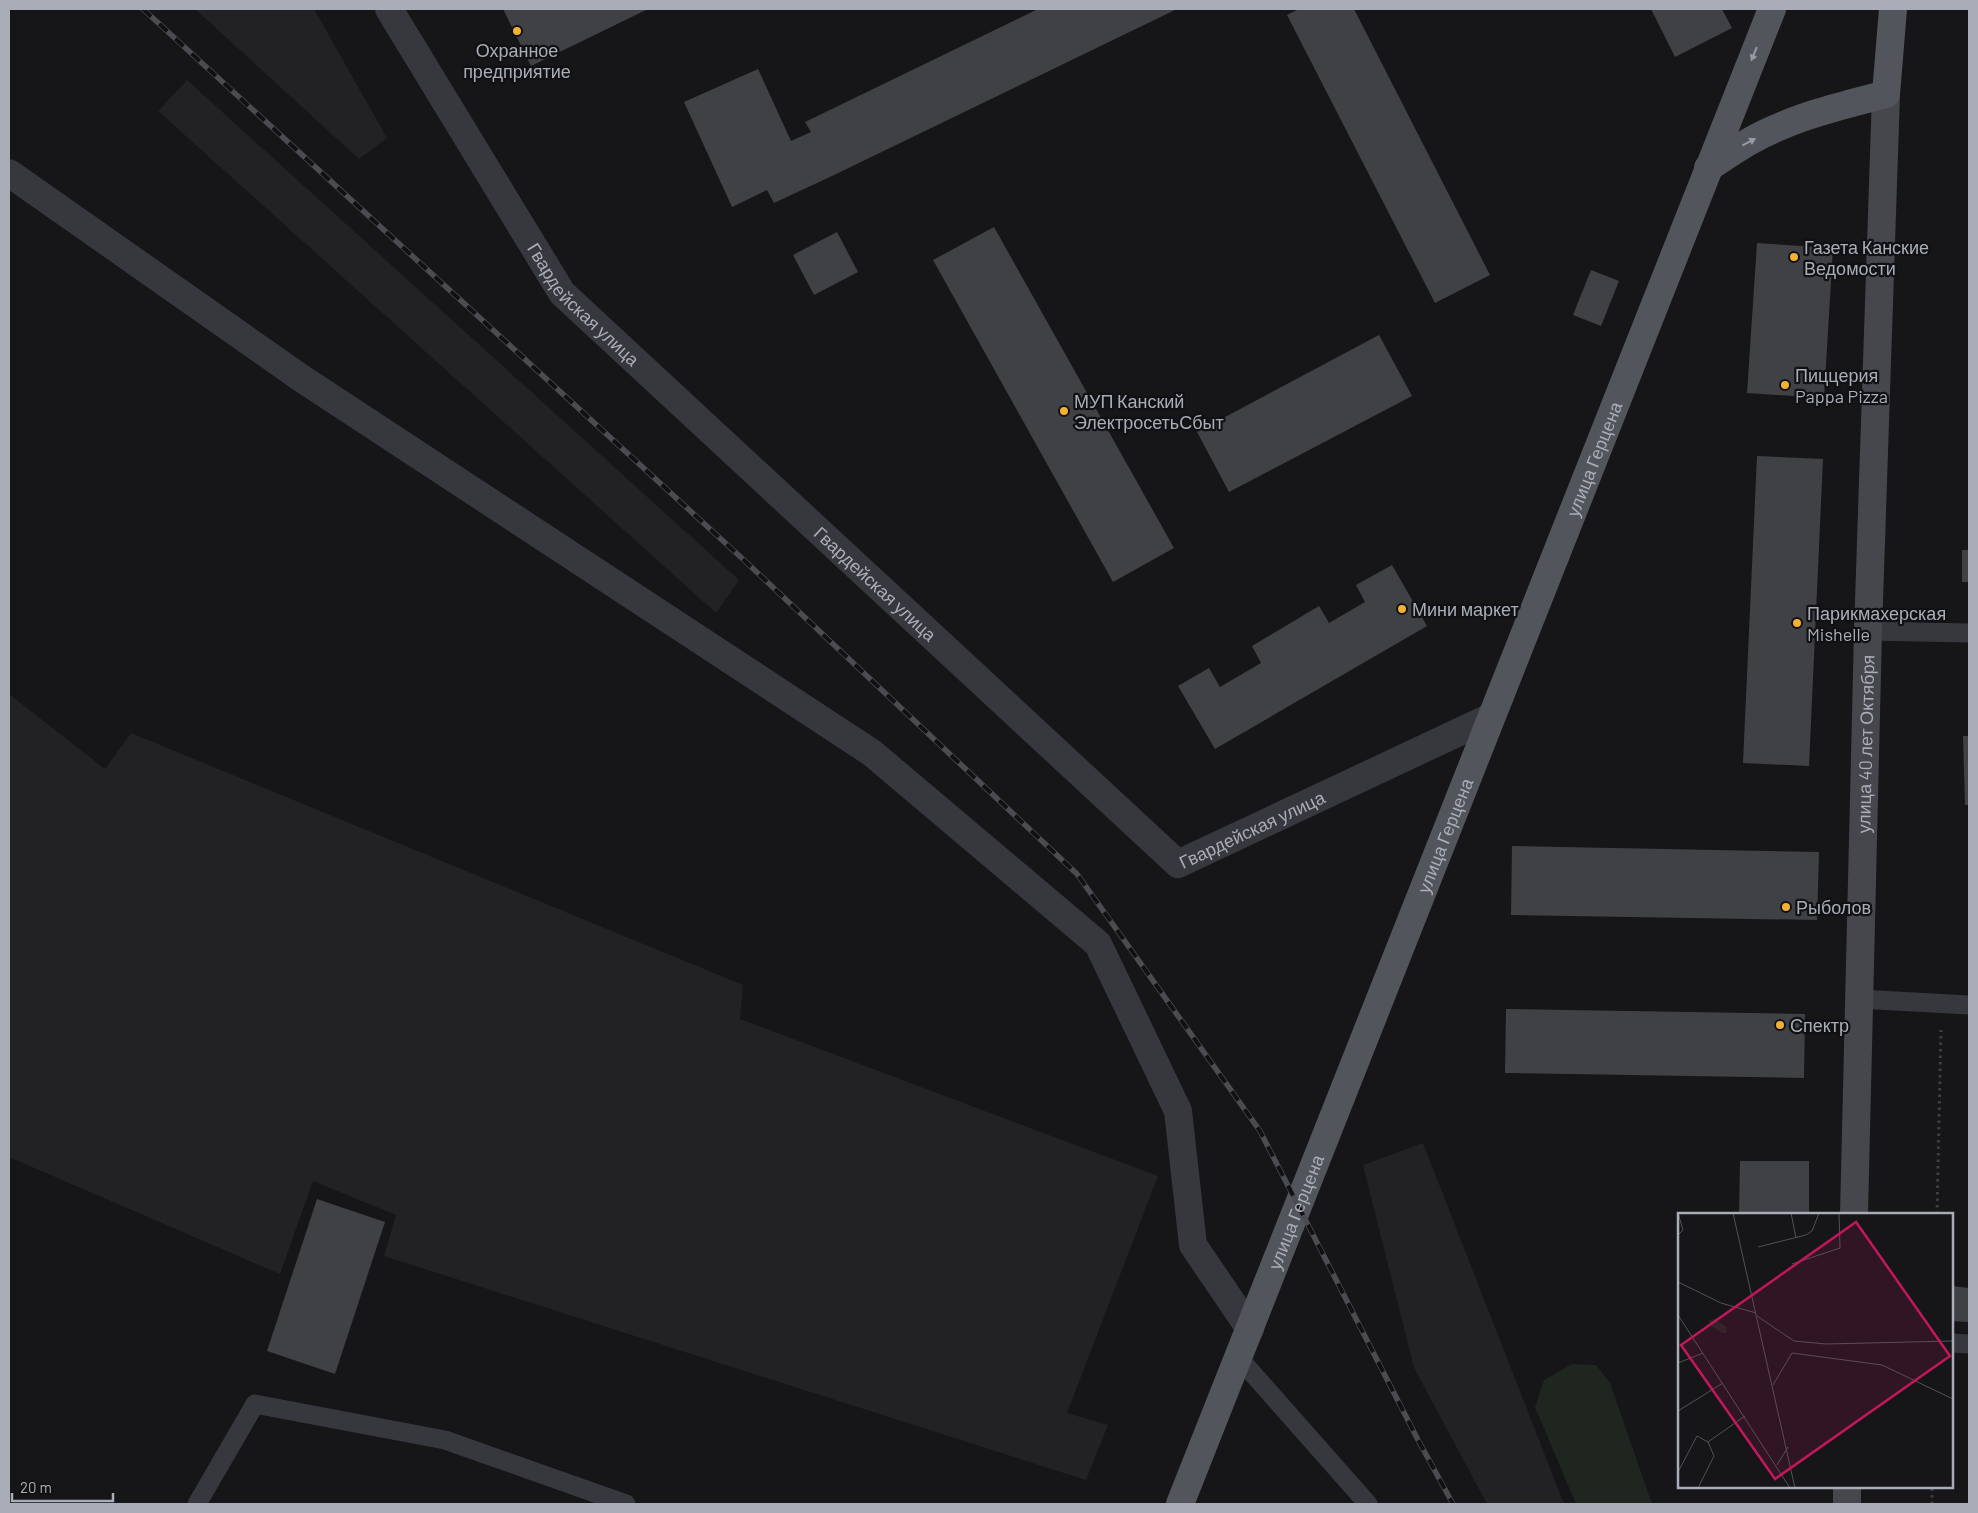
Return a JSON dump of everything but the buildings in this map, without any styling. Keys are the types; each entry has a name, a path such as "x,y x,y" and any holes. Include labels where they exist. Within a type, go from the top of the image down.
{"main road":[{"name":"улица Герцена","path":"1180,1504 1772,9"},
{"path":"1708,168 1742,146 1778,127 1827,110 1886,94 1893,9"},
{"name":"улица 40 лет Октября","path":"1854,1213 1868,631 1886,94"},
{"path":"1847,1504 1848,1488"}],"street":[{"name":"Гвардейская улица","path":"389,9 562,293 1178,864 1491,718"},
{"path":"9,173 301,378 872,753 1098,944 1178,1111 1192,1245 1250,1329"}],"lane":[{"path":"1868,631 1969,633"},
{"path":"1859,999 1969,1005"},
{"path":"1953,1343 1969,1344"},
{"path":"1238,1358 1368,1504"},
{"path":"197,1504 255,1404 445,1440 626,1504"}],"path":[{"path":"1937,1213 1942,1004"},
{"path":"1932,1488 1932,1504"}],"shaded area":[{"path":"195,9 314,9 387,138 359,159"},
{"path":"187,80 739,580 716,613 158,111"},
{"path":"9,694 105,769 131,733 743,985 740,1019 1158,1176 1067,1413 1108,1425 1086,1480 384,1256 396,1215 313,1181 280,1274 9,1157"},
{"path":"1423,1143 1564,1504 1487,1504 1414,1368 1363,1165"},
{"path":"1572,1364 1596,1365 1610,1383 1652,1504 1576,1504 1535,1407 1544,1380"}],"railway":[{"path":"143,9 746,562 1077,874 1260,1131 1417,1438 1453,1504"}],"place":[{"name":"Охранное предприятие","path":"517,31"},
{"name":"Газета Канские Ведомости","path":"1794,257"},
{"name":"Пиццерия Pappa Pizza","path":"1785,385"},
{"name":"МУП Канский ЭлектросетьСбыт","path":"1064,411"},
{"name":"Мини маркет","path":"1402,609"},
{"name":"Парикмахерская Mishelle","path":"1797,623"},
{"name":"Рыболов","path":"1786,907"},
{"name":"Спектр","path":"1780,1025"}]}
